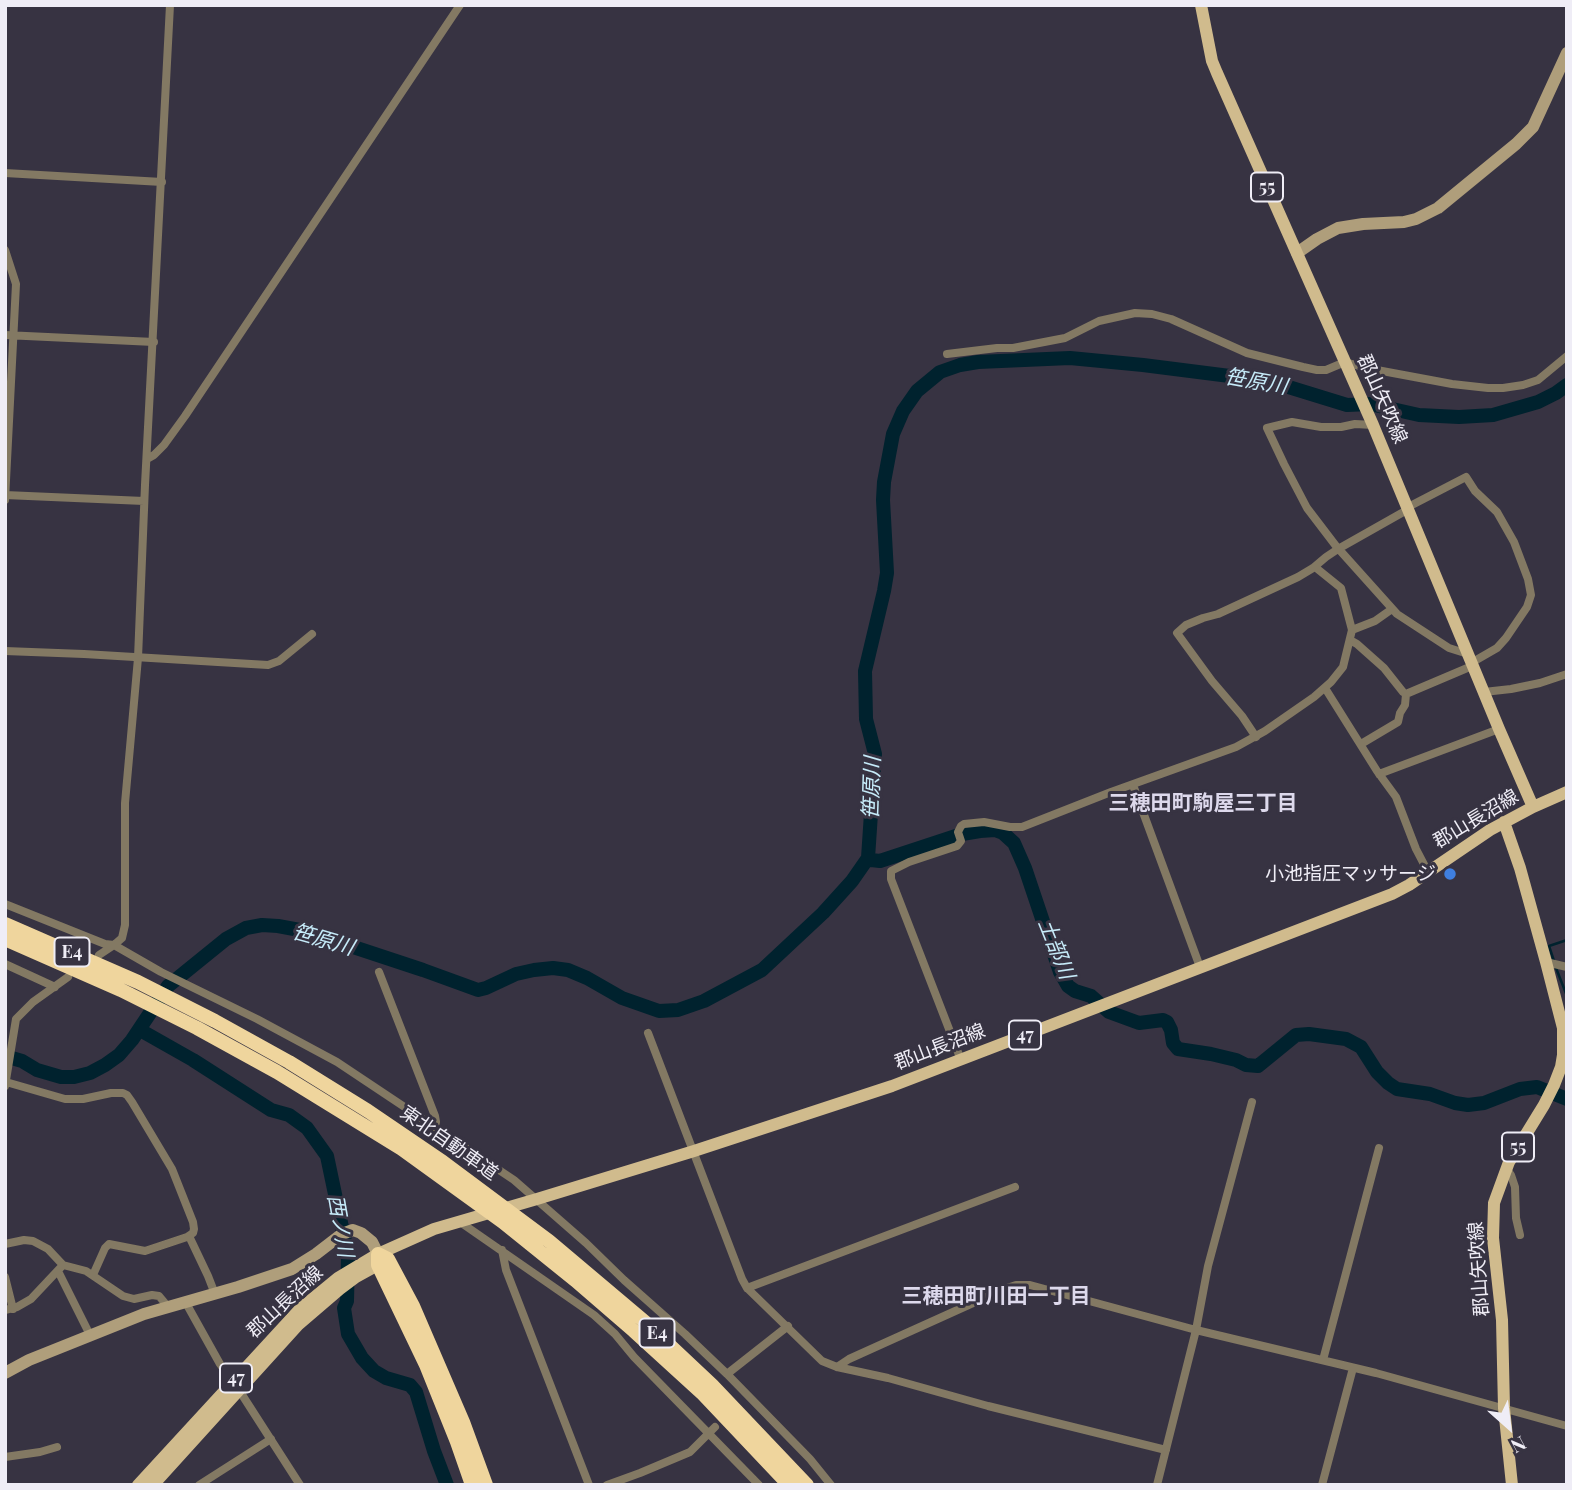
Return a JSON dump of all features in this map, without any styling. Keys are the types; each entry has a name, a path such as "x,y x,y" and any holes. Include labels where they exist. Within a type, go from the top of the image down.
{"highway":[{"name":"東北自動車道","path":"5,924 138,982 215,1021 289,1062 443,1162 586,1271 688,1361 809,1485"},
{"name":"東北自動車道","path":"5,939 121,990 197,1028 277,1072 412,1157 503,1222 615,1314 702,1393 789,1485"},
{"path":"381,1259 426,1365 472,1485"},
{"path":"381,1259 413,1306 486,1485"},
{"path":"702,1393 780,1485"}],"main road":[{"name":"郡山矢吹線","path":"1201,5 1212,61 1372,423 1533,807"},
{"name":"郡山長沼線","path":"138,1485 339,1284 434,1228 694,1151 892,1086 961,1060 1392,894 1504,822 1567,792"},
{"name":"郡山矢吹線","path":"1504,822 1520,868 1563,1028 1561,1067 1544,1105 1506,1168 1494,1203 1493,1228 1502,1320 1504,1408 1512,1485"},
{"name":"郡山長沼線","path":"153,1485 236,1386"}],"street":[{"path":"99,955 122,938 125,925 125,803 138,658 170,5"},
{"path":"146,460 164,445 185,416 460,5"},
{"path":"1297,253 1338,228 1363,223 1404,222 1438,208 1533,127 1567,53"},
{"path":"5,173 162,182"},
{"path":"5,250 16,280 10,335 5,497 144,500"},
{"path":"947,354 1025,346 1065,338 1111,317 1146,313 1171,319 1247,353 1295,365 1326,370 1346,364 1452,384 1503,388 1523,385 1538,380 1567,356"},
{"path":"10,335 154,342"},
{"path":"1372,423 1325,428 1291,422 1267,428 1307,508 1338,549 1397,614 1470,661"},
{"path":"1256,737 1178,633 1186,625 1218,614 1298,577 1338,549 1466,477 1475,491 1497,512 1514,542 1528,579 1530,602 1500,645 1406,694"},
{"path":"961,1060 890,876 892,870 957,846 960,842 961,826 964,824 984,822 1022,827 1236,747 1256,737 1325,688 1343,667 1352,630 1342,588 1315,567"},
{"path":"1352,630 1375,621 1392,609"},
{"path":"5,651 268,665 279,661 312,634"},
{"path":"1350,640 1384,668 1406,694"},
{"path":"1485,692 1528,686 1567,674"},
{"path":"1325,688 1396,797 1428,872"},
{"path":"1361,744 1398,722 1406,694"},
{"path":"1379,774 1499,729"},
{"path":"1133,785 1200,967"},
{"path":"5,904 105,944 114,945 337,1062 514,1180 727,1374 745,1398 810,1460 831,1485"},
{"path":"1546,962 1567,967"},
{"path":"5,964 55,987"},
{"path":"379,972 435,1116 435,1127"},
{"path":"68,977 33,1002 16,1019 6,1082 65,1099 83,1099 118,1092 127,1095 172,1169 194,1231 189,1236 145,1251 109,1244 93,1275"},
{"path":"648,1033 742,1279 747,1288 816,1356 837,1367 888,1377 1166,1450"},
{"path":"1157,1485 1196,1330 1208,1266 1252,1102"},
{"path":"1323,1360 1379,1148"},
{"path":"1506,1168 1515,1186 1516,1218 1520,1236"},
{"path":"747,1288 1015,1187"},
{"path":"460,1222 594,1315 615,1334 634,1357 712,1430 759,1485"},
{"path":"5,1373 29,1360 144,1314 292,1269 342,1234 353,1230 372,1242 381,1259"},
{"path":"189,1236 215,1294"},
{"path":"5,1244 33,1241 48,1250 60,1268 90,1335"},
{"path":"502,1250 506,1270 589,1485"},
{"path":"5,1278 9,1309 31,1299 60,1268 83,1269 134,1299 159,1296 169,1308"},
{"path":"837,1367 849,1359 1004,1289 1016,1285 1030,1285 1567,1426"},
{"path":"186,1303 220,1364 300,1485"},
{"path":"727,1374 788,1326"},
{"path":"1322,1485 1353,1368"},
{"path":"607,1485 690,1452 712,1430"},
{"path":"199,1485 271,1439"},
{"path":"5,1457 57,1447"}],"waterway":[{"name":"笹原川","path":"5,1056 61,1077 90,1073 119,1055 168,986 226,939 246,928 262,925 305,931 478,990 516,974 553,968 568,970 622,998 659,1011 678,1010 704,1001 762,970 823,913 852,881 868,858 875,754 866,719 865,671 887,573 884,482 893,434 903,411 917,391 940,372 978,362 1070,358 1269,381 1347,405 1370,404 1419,415 1459,417 1493,415 1538,402 1567,385"},
{"name":"土部川","path":"868,858 880,861 962,834 995,830 1003,833 1014,843 1025,868 1060,972 1068,986 1091,996 1109,1012 1139,1023 1163,1020 1167,1022 1173,1043 1178,1049 1258,1066 1296,1035 1309,1034 1346,1039 1361,1047 1377,1072 1397,1089 1430,1094 1468,1105 1484,1103 1520,1089 1537,1087 1567,1099"},
{"path":"1554,961 1549,946 1567,940"},
{"path":"1556,968 1567,996"},
{"name":"西ノ川","path":"140,1030 271,1110 289,1115 307,1128 327,1156 348,1256 347,1301 344,1308 348,1334 362,1358 374,1371 386,1378 410,1385 416,1392 447,1485"}],"place":[{"name":"小池指圧マッサージ","path":"1450,874"}],"district":[{"name":"三穂田町駒屋三丁目","path":"1203,803"},
{"name":"三穂田町川田一丁目","path":"996,1296"}]}
